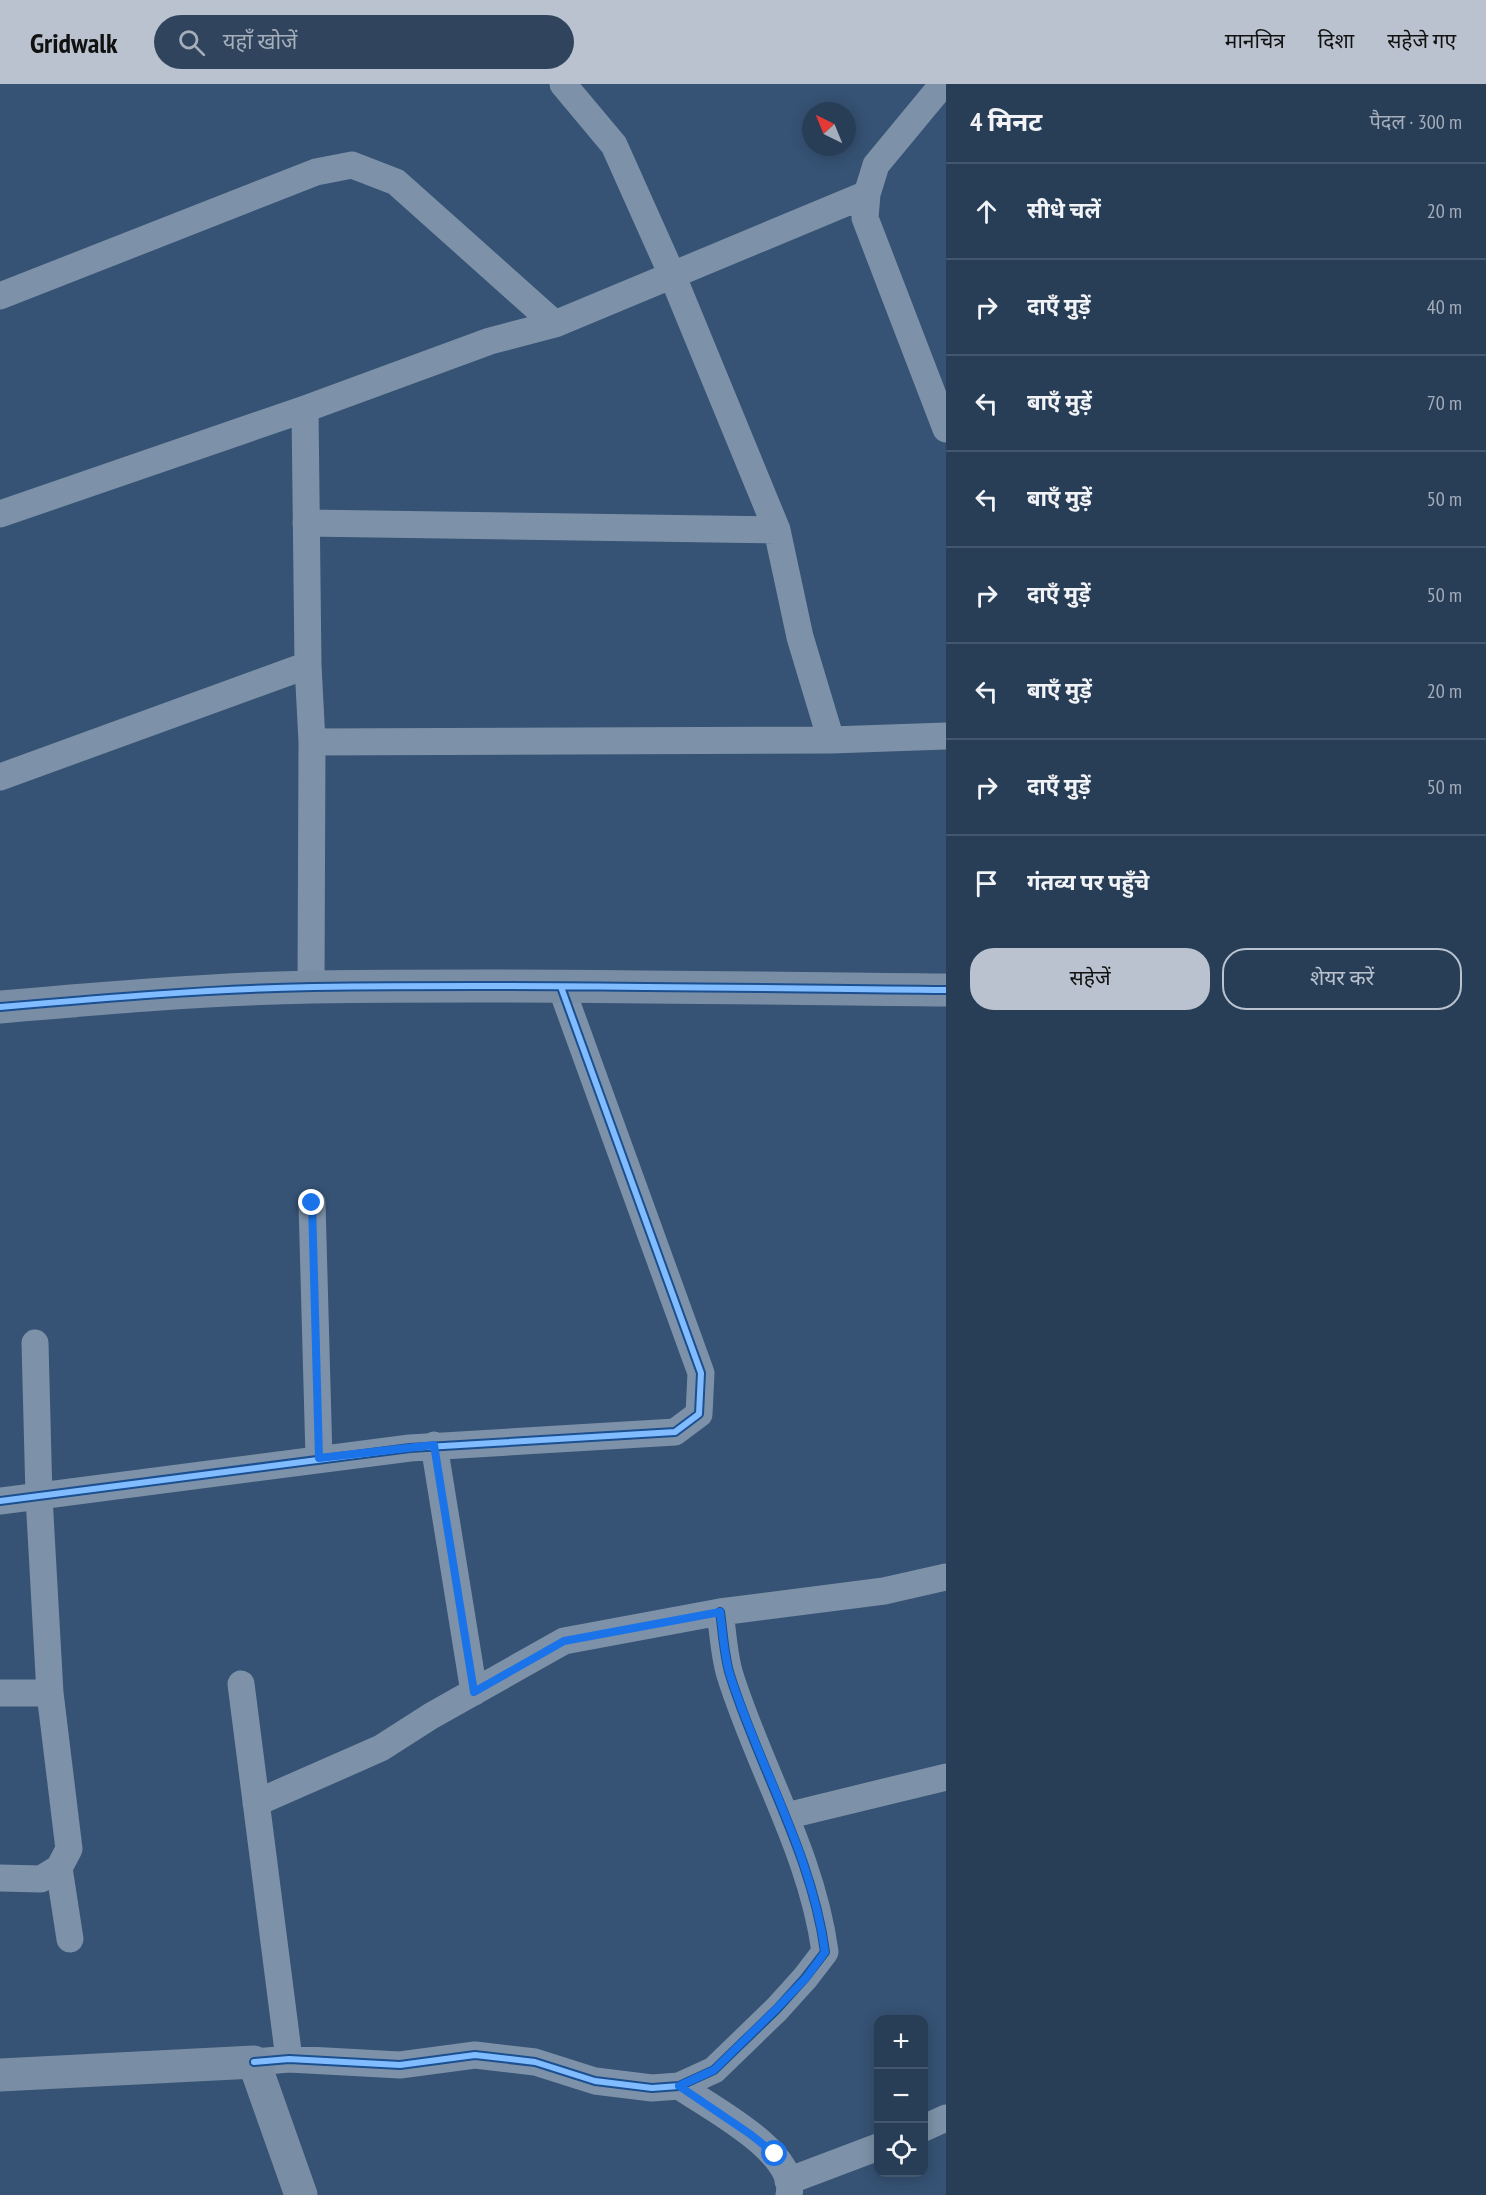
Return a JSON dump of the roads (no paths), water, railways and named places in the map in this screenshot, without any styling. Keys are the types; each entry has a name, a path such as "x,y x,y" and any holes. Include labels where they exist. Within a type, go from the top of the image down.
{"street":[{"path":"563,84 614,146 673,277 777,530 800,637 831,740"},
{"path":"943,84 876,165 867,194 865,218 946,429"},
{"path":"0,296 316,172 352,165 396,182 555,324"},
{"path":"0,514 305,409 490,340 555,324 673,277 867,194"},
{"path":"305,409 308,665 312,742 311,987"},
{"path":"306,523 777,530"},
{"path":"0,777 308,665"},
{"path":"312,742 831,740 946,736"},
{"path":"0,1007 117,997 311,987 946,990"},
{"path":"0,1501 319,1458 434,1445 675,1432 699,1414 701,1373 561,987"},
{"path":"312,1203 319,1458"},
{"path":"0,1878 41,1879 59,1868 69,1849 50,1693 39,1497 35,1343"},
{"path":"434,1445 474,1692"},
{"path":"256,1803 381,1748 564,1641 720,1612 884,1590 946,1576"},
{"path":"0,2075 290,2059 400,2065 475,2055 535,2062 595,2081 652,2088 679,2086 714,2070 806,1978 825,1952 819,1921 794,1834 730,1674 720,1612"},
{"path":"241,1684 290,2059"},
{"path":"0,1693 50,1693"},
{"path":"786,1816 946,1777"},
{"path":"59,1868 70,1939"},
{"path":"254,2062 301,2195"},
{"path":"679,2086 750,2134 775,2154 785,2170 788,2188 874,2149"},
{"path":"928,2126 946,2118"}]}
